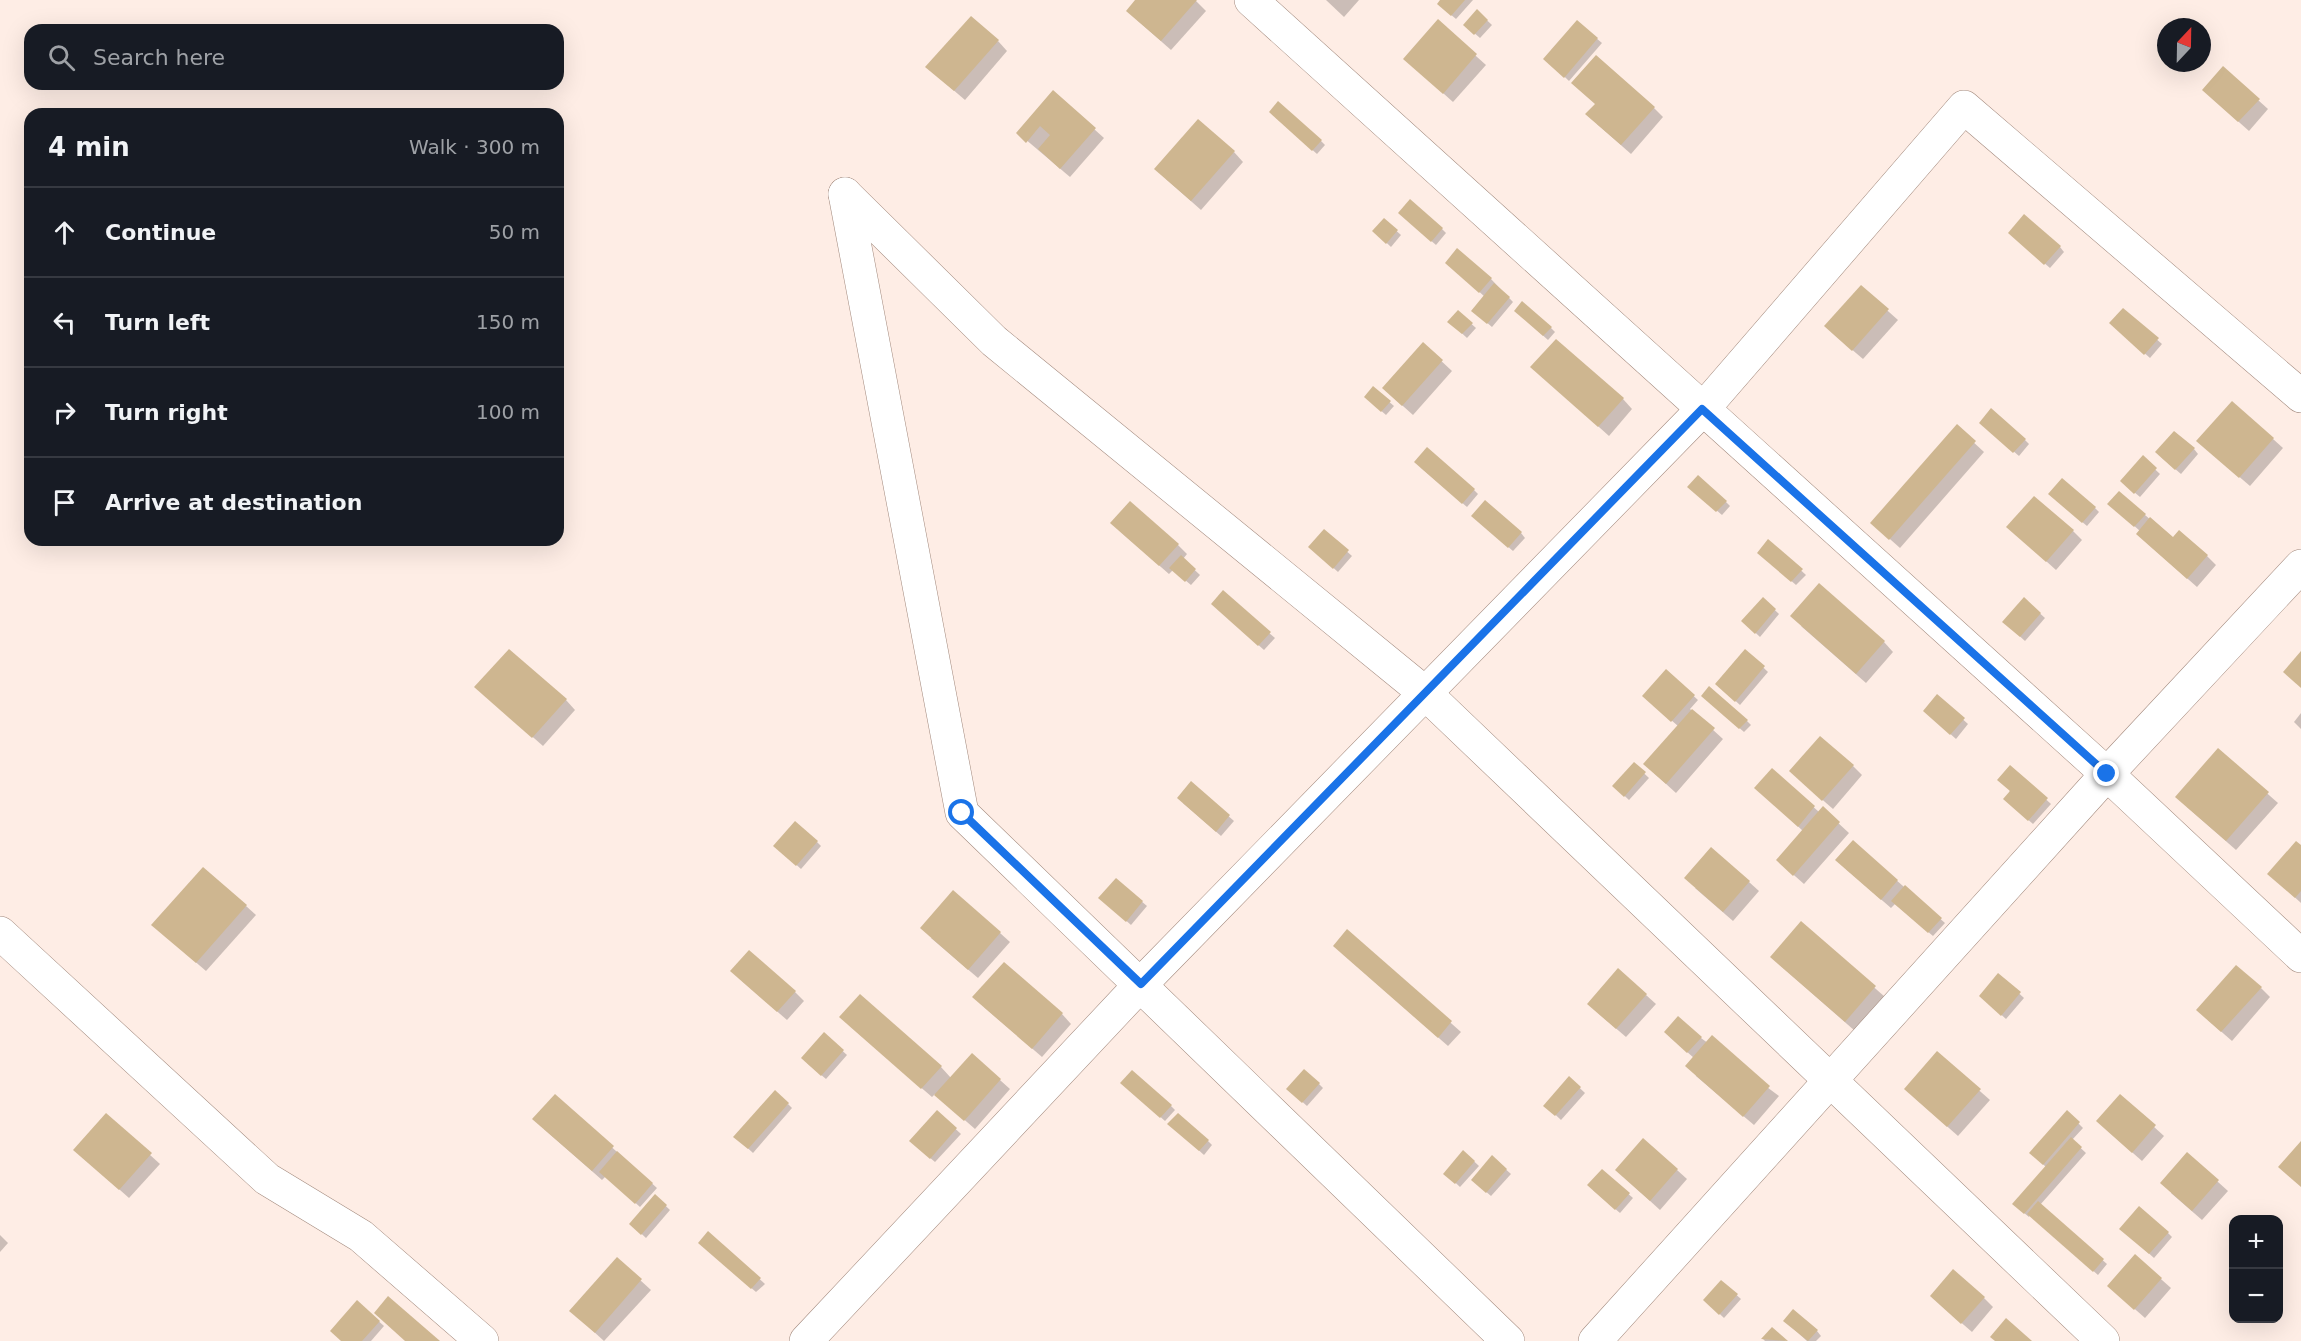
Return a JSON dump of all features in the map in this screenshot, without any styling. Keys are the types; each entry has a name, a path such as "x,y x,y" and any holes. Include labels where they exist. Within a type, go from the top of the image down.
{"street":[{"path":"1251,0 2107,774 2301,956"},
{"path":"806,1341 1141,984 1702,409 1965,107 2301,396"},
{"path":"1508,1341 962,813 845,194 994,340 1425,693 2103,1341"},
{"path":"1594,1341 2107,774 2301,566"},
{"path":"0,933 267,1179 361,1236 482,1341"}],"building":[{"path":"1135,0 1197,0 1161,41 1126,11"},
{"path":"1440,0 1465,0 1451,16 1437,4"},
{"path":"1477,9 1488,20 1474,35 1463,25"},
{"path":"971,16 999,40 954,91 925,67"},
{"path":"1438,19 1477,54 1443,94 1403,59"},
{"path":"1577,20 1598,38 1564,78 1543,59"},
{"path":"1596,55 1655,107 1621,145 1585,114 1595,104 1571,83"},
{"path":"2223,66 2260,99 2238,122 2202,90"},
{"path":"1053,90 1096,128 1060,169 1038,149 1050,135 1040,126 1026,143 1016,133"},
{"path":"1278,101 1322,140 1312,151 1269,112"},
{"path":"1198,119 1235,151 1191,201 1154,169"},
{"path":"1410,199 1443,228 1431,242 1398,213"},
{"path":"2024,214 2061,246 2044,265 2008,233"},
{"path":"1384,218 1398,230 1386,244 1372,231"},
{"path":"1457,248 1492,278 1479,293 1445,263"},
{"path":"1494,283 1510,297 1487,324 1471,311"},
{"path":"1861,285 1889,309 1852,351 1824,326"},
{"path":"1522,301 1552,327 1543,336 1514,311"},
{"path":"2123,308 2159,338 2144,355 2109,323"},
{"path":"1458,310 1473,323 1462,334 1447,322"},
{"path":"1556,339 1624,398 1598,427 1530,367"},
{"path":"1423,342 1443,360 1402,406 1382,388"},
{"path":"1373,386 1391,401 1381,412 1364,397"},
{"path":"2232,401 2274,438 2239,478 2196,441"},
{"path":"1991,408 2026,439 2013,453 1979,423"},
{"path":"1957,424 1976,441 1889,540 1870,523"},
{"path":"2174,431 2195,448 2175,470 2155,452"},
{"path":"1427,447 1475,489 1462,504 1414,462"},
{"path":"2143,455 2157,468 2134,494 2120,481"},
{"path":"1698,475 1727,501 1716,512 1687,487"},
{"path":"2062,478 2096,507 2082,523 2048,494"},
{"path":"2119,491 2146,514 2134,527 2107,504"},
{"path":"2034,496 2074,530 2046,562 2006,527"},
{"path":"1485,500 1522,532 1508,548 1471,516"},
{"path":"1130,501 1179,544 1159,566 1110,523"},
{"path":"2150,517 2173,537 2179,530 2208,555 2187,579 2136,534"},
{"path":"1324,529 1349,550 1333,569 1308,547"},
{"path":"1768,539 1803,569 1791,582 1757,553"},
{"path":"1181,555 1196,569 1185,582 1169,568"},
{"path":"1819,583 1885,641 1856,674 1790,616"},
{"path":"1223,590 1271,632 1258,646 1211,604"},
{"path":"1763,597 1776,609 1755,634 1741,621"},
{"path":"2024,597 2041,613 2020,637 2002,622"},
{"path":"509,649 567,699 532,738 474,687"},
{"path":"1745,649 1765,666 1735,702 1715,684"},
{"path":"2301,651 2301,688 2283,672"},
{"path":"1666,669 1695,695 1671,722 1642,696"},
{"path":"1709,686 1748,720 1739,729 1701,696"},
{"path":"1937,694 1965,718 1950,735 1923,711"},
{"path":"1692,709 1715,728 1666,784 1643,764"},
{"path":"1820,736 1854,765 1822,801 1789,771"},
{"path":"2218,748 2269,792 2226,841 2175,797"},
{"path":"1634,762 1646,772 1624,797 1612,786"},
{"path":"2010,765 2048,798 2028,821 2003,799 2010,791 1997,780"},
{"path":"1772,768 1815,806 1798,827 1754,788"},
{"path":"1191,781 1230,815 1216,832 1177,798"},
{"path":"1823,806 1840,822 1793,876 1776,860"},
{"path":"795,821 818,841 796,866 773,846"},
{"path":"1853,840 1898,880 1881,900 1835,860"},
{"path":"2296,841 2301,845 2301,891 2295,898 2267,874"},
{"path":"1711,847 1750,881 1723,912 1684,878"},
{"path":"203,867 247,905 196,963 151,925"},
{"path":"1116,878 1143,901 1126,922 1098,898"},
{"path":"1905,885 1942,918 1928,933 1891,901"},
{"path":"953,890 1001,932 968,970 920,928"},
{"path":"1801,921 1876,986 1845,1022 1770,957"},
{"path":"1347,929 1452,1021 1438,1038 1333,946"},
{"path":"749,950 796,991 777,1012 730,971"},
{"path":"1004,962 1063,1013 1032,1049 972,997"},
{"path":"2236,965 2262,987 2221,1032 2196,1010"},
{"path":"1618,968 1647,994 1616,1029 1587,1004"},
{"path":"1998,973 2021,992 2001,1016 1979,996"},
{"path":"860,994 942,1066 921,1089 839,1017"},
{"path":"1678,1016 1702,1037 1687,1053 1664,1032"},
{"path":"824,1032 844,1050 821,1076 801,1058"},
{"path":"1712,1035 1770,1086 1743,1117 1685,1066"},
{"path":"1937,1051 1981,1089 1947,1127 1904,1089"},
{"path":"972,1053 1001,1079 964,1121 934,1095"},
{"path":"1304,1069 1320,1083 1302,1103 1286,1089"},
{"path":"1132,1070 1172,1105 1160,1118 1120,1083"},
{"path":"1569,1076 1581,1087 1555,1116 1543,1106"},
{"path":"775,1090 789,1103 748,1149 733,1137"},
{"path":"555,1094 614,1146 592,1171 532,1119"},
{"path":"2120,1094 2156,1125 2132,1153 2096,1121"},
{"path":"937,1110 957,1128 930,1159 909,1141"},
{"path":"2067,1110 2080,1122 2043,1165 2029,1153"},
{"path":"106,1113 152,1153 119,1190 73,1150"},
{"path":"1178,1113 1209,1140 1199,1151 1167,1124"},
{"path":"2071,1137 2082,1147 2024,1214 2012,1204"},
{"path":"1643,1138 1678,1169 1650,1201 1615,1170"},
{"path":"2301,1141 2301,1187 2278,1167"},
{"path":"1463,1150 1475,1161 1455,1184 1443,1174"},
{"path":"617,1151 653,1183 635,1204 599,1172"},
{"path":"2187,1152 2219,1180 2192,1211 2160,1183"},
{"path":"1492,1155 1507,1169 1486,1193 1471,1180"},
{"path":"1602,1169 1630,1193 1615,1210 1587,1185"},
{"path":"655,1194 667,1205 641,1235 629,1224"},
{"path":"2038,1201 2104,1259 2093,1272 2027,1214"},
{"path":"2139,1206 2169,1232 2149,1254 2119,1229"},
{"path":"708,1231 761,1278 751,1289 698,1243"},
{"path":"2135,1254 2162,1278 2134,1310 2107,1286"},
{"path":"617,1257 642,1279 595,1333 569,1311"},
{"path":"1953,1269 1985,1297 1961,1324 1930,1296"},
{"path":"1721,1280 1738,1294 1719,1315 1703,1300"},
{"path":"388,1296 440,1341 405,1341 374,1313"},
{"path":"357,1300 380,1321 362,1341 341,1341 330,1331"},
{"path":"1793,1309 1818,1330 1808,1341 1783,1321"},
{"path":"2006,1318 2032,1341 1995,1341 1990,1337"},
{"path":"1772,1327 1788,1341 1761,1339"}],"route":[{"path":"962,813 1141,984 1702,409 2107,774"}]}
